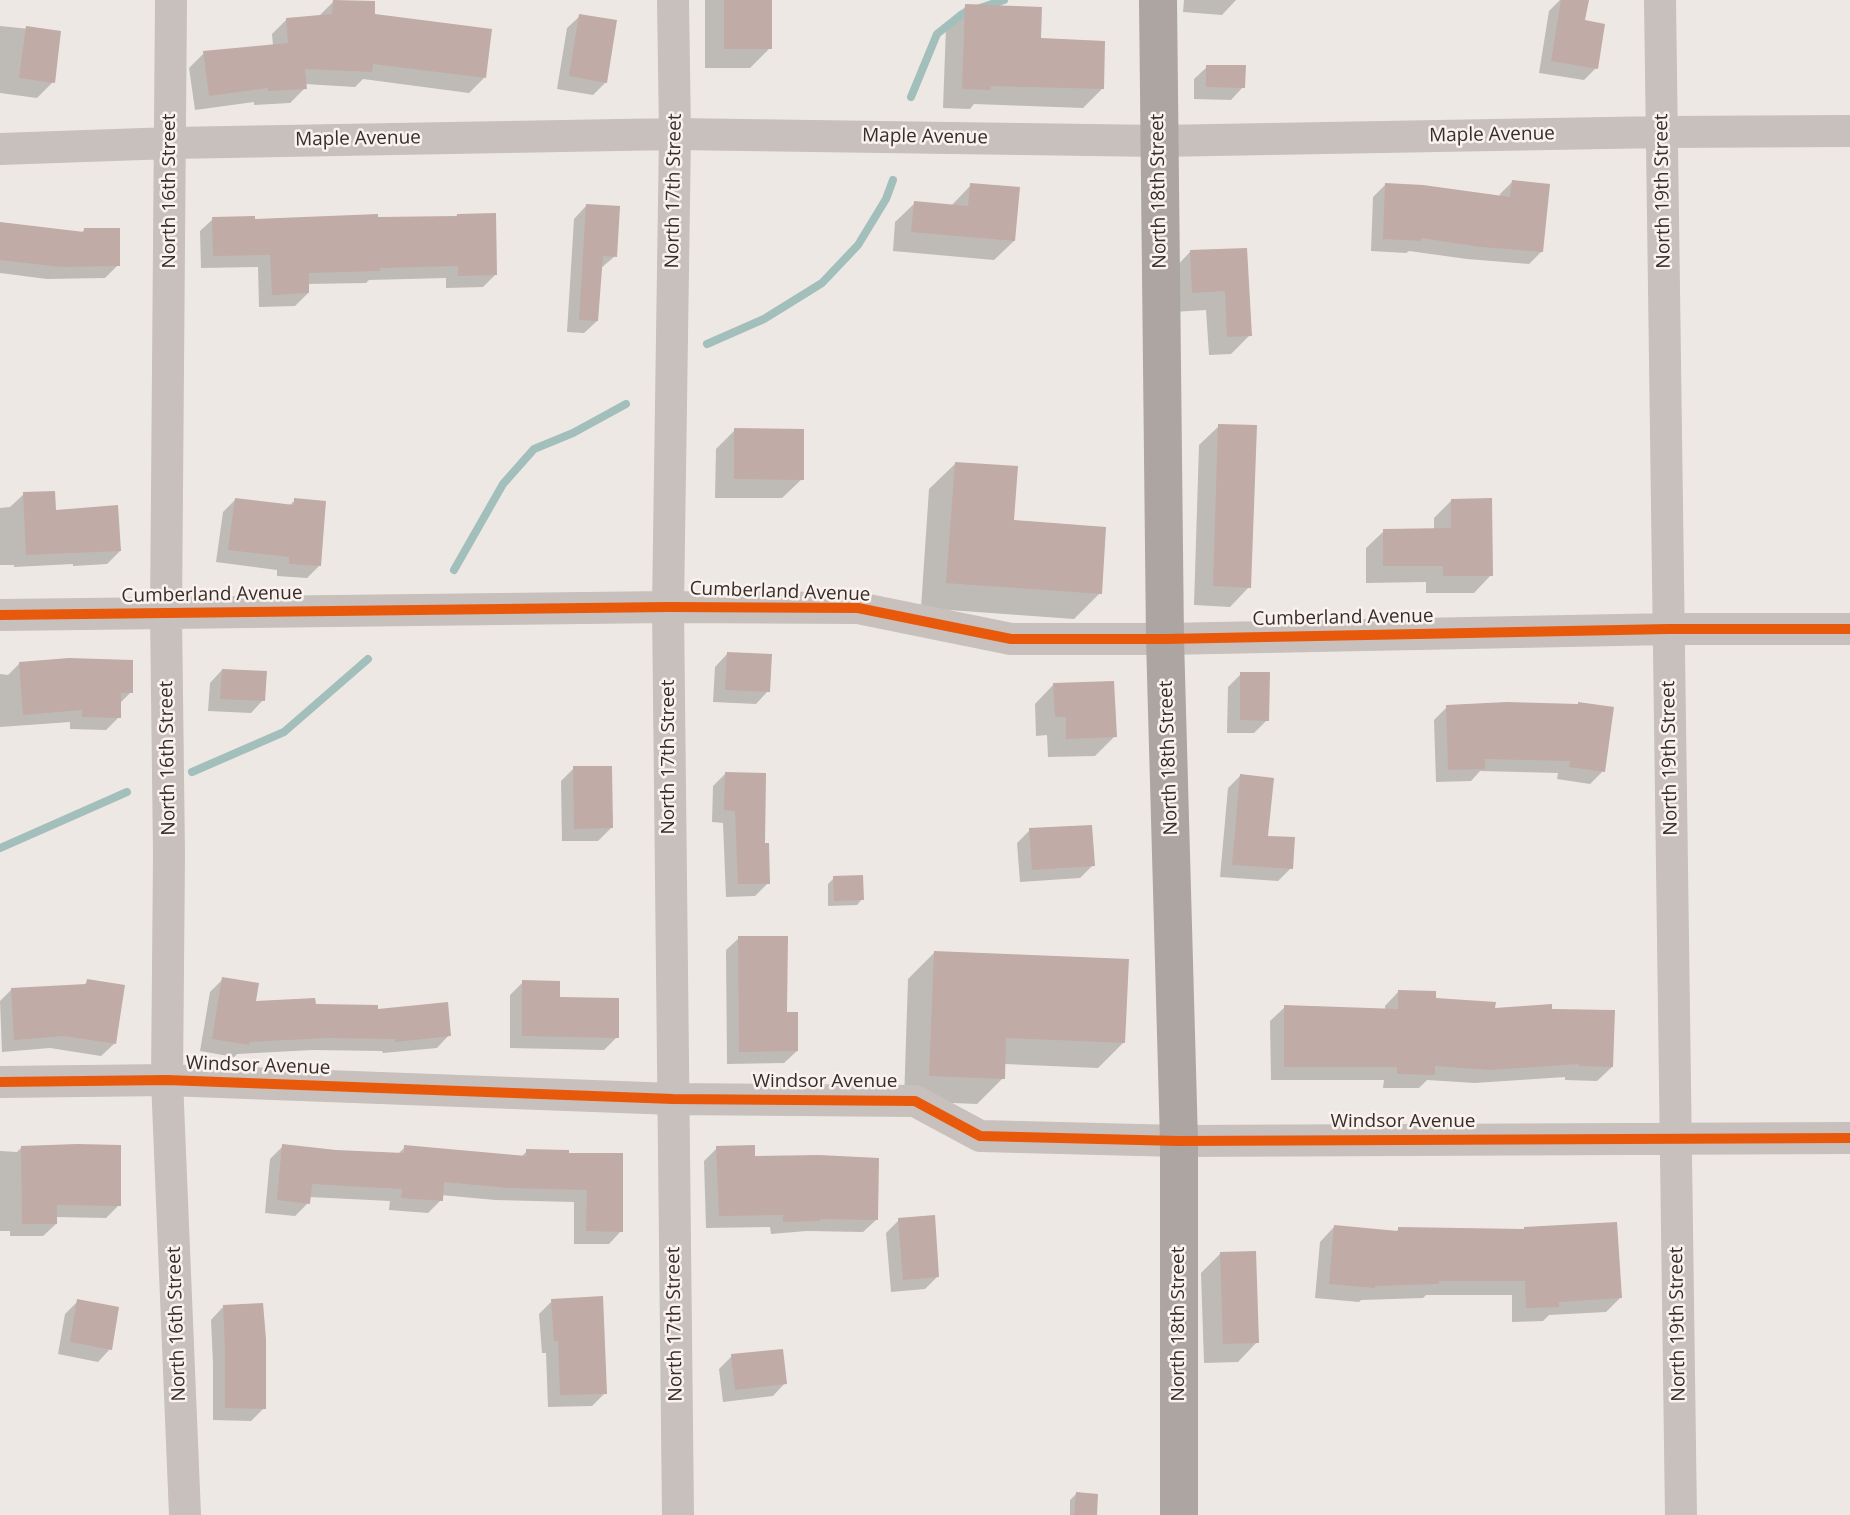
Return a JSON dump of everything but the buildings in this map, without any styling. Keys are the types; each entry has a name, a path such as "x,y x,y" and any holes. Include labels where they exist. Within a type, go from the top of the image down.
{"main road":[{"name":"North 18th Street","path":"1158,0 1166,639 1179,1141 1179,1515"}],"street":[{"name":"North 16th Street","path":"171,0 166,613 169,855 167,1080 185,1515"},
{"name":"North 17th Street","path":"673,0 675,134 668,607 677,1515"},
{"name":"North 19th Street","path":"1660,0 1681,1515"},
{"name":"Maple Avenue","path":"0,149 171,143 675,134 1158,141 1850,131"},
{"name":"Cumberland Avenue","path":"0,615 668,607 858,608 1011,639 1166,639 1669,629 1850,629"},
{"name":"Windsor Avenue","path":"0,1083 167,1080 673,1099 915,1101 980,1136 1179,1141 1850,1138"}],"waterway":[{"path":"911,97 937,34 962,14 1004,0"},
{"path":"707,344 764,319 822,283 858,245 886,199 893,180"},
{"path":"454,570 503,484 534,449 573,433 626,404"},
{"path":"192,772 284,732 368,659"},
{"path":"0,848 127,792"}],"cycle path":[{"path":"0,615 668,607 858,608 1011,639 1165,639 1669,629 1850,629"},
{"path":"0,1082 167,1080 673,1099 915,1101 980,1136 1179,1141 1850,1138"}]}
